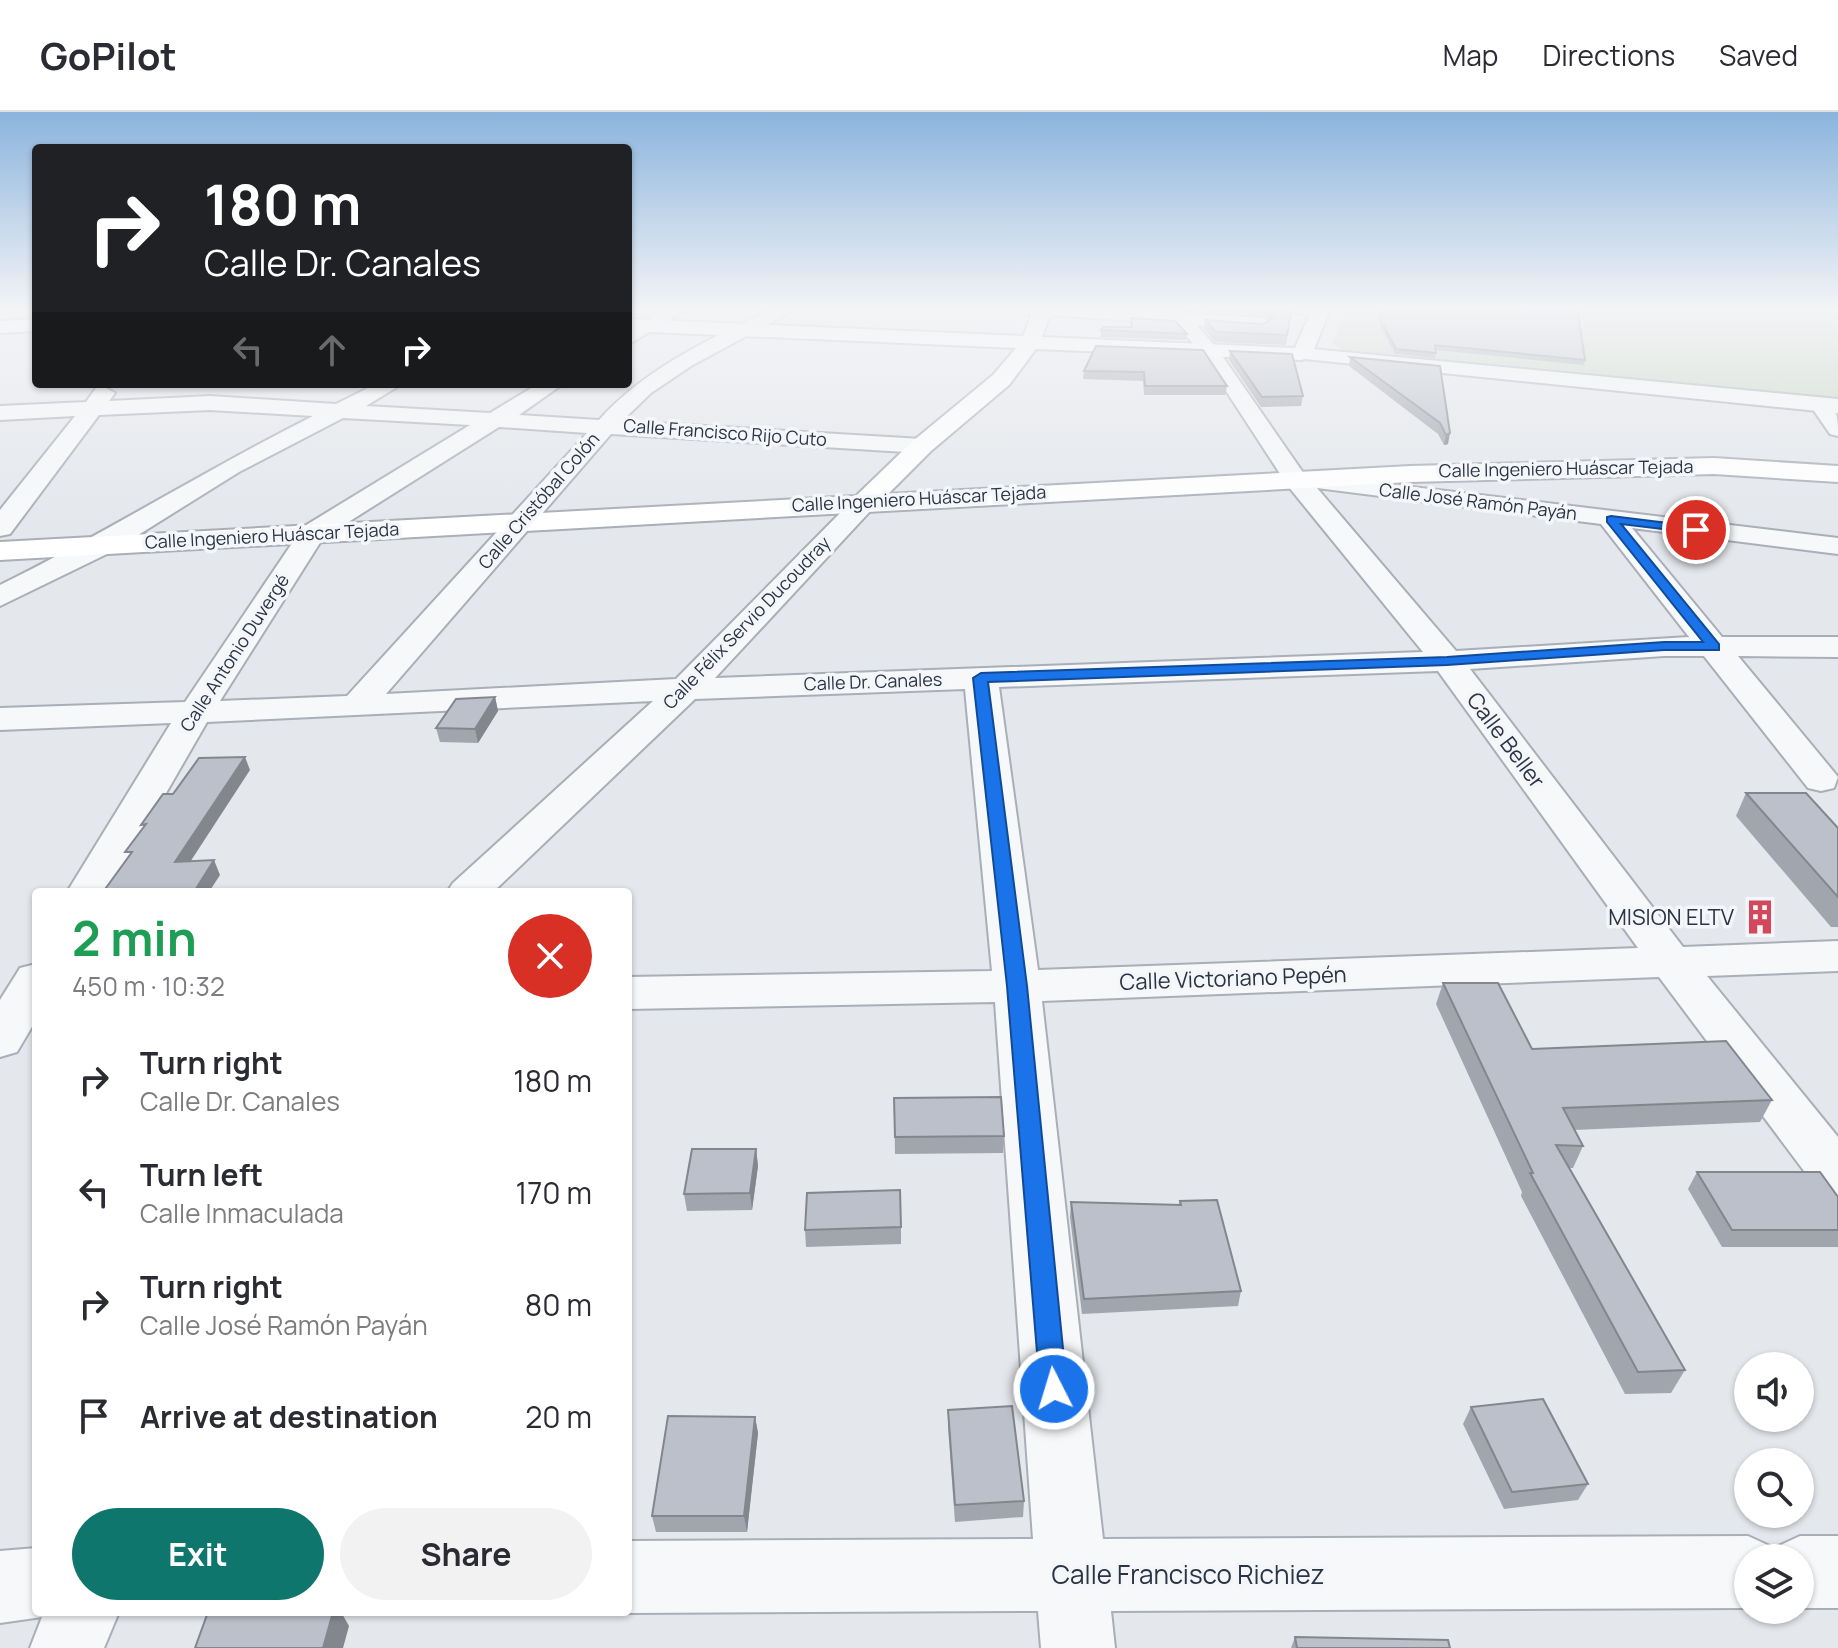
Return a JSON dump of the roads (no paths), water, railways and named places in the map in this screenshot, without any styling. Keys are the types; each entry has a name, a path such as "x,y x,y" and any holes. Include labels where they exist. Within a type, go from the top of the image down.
{"main road":[{"name":"Calle Félix Servio Ducoudray","path":"865,502 922,446 1002,379"},
{"name":"Calle Ingeniero Huáscar Tejada","path":"0,551 865,502 1571,468 1714,466 1838,474"}],"street":[{"name":"Calle Cristóbal Colón","path":"357,706 604,426 647,385 658,379"},
{"name":"Calle Beller","path":"1229,379 1303,481 1447,661 1671,962 1838,1176"},
{"path":"1558,379 1830,405 1838,429"},
{"path":"0,528 108,388"},
{"path":"0,597 101,546 230,467 385,388"},
{"name":"Calle Antonio Duvergé","path":"90,888 196,711 313,533 546,388"},
{"name":"Calle Francisco Rijo Cuto","path":"0,413 94,406 210,403 922,446"},
{"name":"Calle José Ramón Payán","path":"1303,481 1838,546"},
{"name":"Calle Félix Servio Ducoudray","path":"472,888 686,689 865,502"},
{"path":"1611,520 1821,780"},
{"name":"Calle Dr. Canales","path":"0,719 357,706 686,689 1447,661 1664,646 1838,647"},
{"path":"981,678 1017,986 1078,1648"},
{"name":"Calle Victoriano Pepén","path":"632,993 1017,986 1838,956"},
{"name":"Calle Francisco Richiez","path":"632,1577 1734,1572"},
{"path":"1814,1572 1838,1572"},
{"path":"0,1587 32,1584"},
{"path":"67,1648 80,1616"}],"place":[{"name":"MISION ELTV","path":"1760,917"}]}
